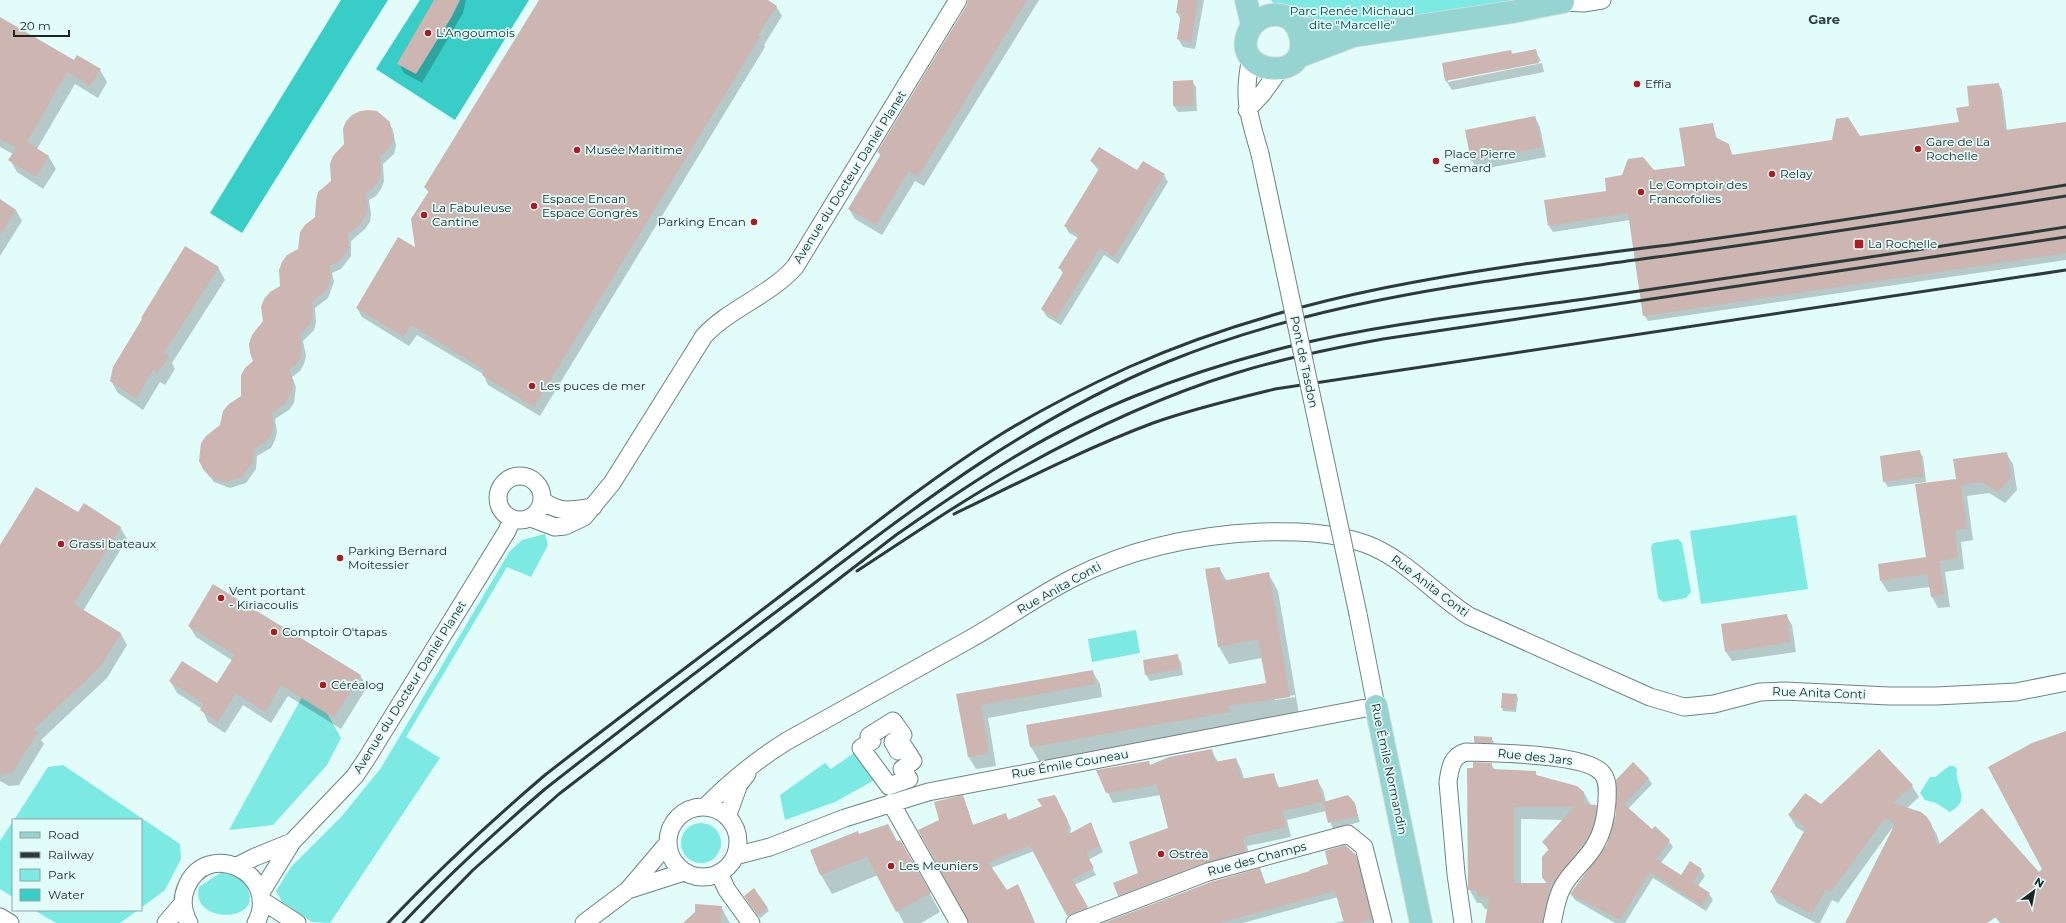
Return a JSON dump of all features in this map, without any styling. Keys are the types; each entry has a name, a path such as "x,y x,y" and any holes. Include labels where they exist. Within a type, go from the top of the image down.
{"main road":[{"path":"1246,0 1252,25 1246,41 1251,58 1259,65 1269,69 1280,69 1293,63 1298,57 1301,47 1301,37 1284,14"},
{"path":"1298,57 1353,36 1512,12 1565,1"},
{"path":"1252,25 1266,16 1284,14 1353,36"},
{"name":"Rue Émile Normandin","path":"1376,706 1421,923"}],"street":[{"name":"Avenue du Docteur Daniel Planet","path":"531,518 555,527 565,526 584,517 612,484 704,336 720,322 781,280 799,261 958,0"},
{"path":"1565,1 1583,3 1602,0"},
{"name":"Pont de Tasdon","path":"1251,58 1246,96 1247,110 1260,154 1358,614"},
{"path":"1247,110 1262,94 1280,69"},
{"path":"521,476 534,481 539,486 542,501 536,514 531,518 518,521 512,519 500,509 498,502 500,488 509,479 521,476"},
{"path":"542,501 554,509 574,510 593,507"},
{"name":"Avenue du Docteur Daniel Planet","path":"261,897 292,842 359,770 507,531 512,519"},
{"name":"Rue Anita Conti","path":"705,808 731,782 760,758 814,726 969,640 1071,579 1112,560 1148,548 1176,541 1250,533 1293,531 1326,534 1366,544 1395,559 1449,603 1469,616 1650,697 1684,707 1714,704 1760,692 1784,691 1889,696 1936,696 2016,692 2066,682"},
{"name":"Rue Émile Normandin","path":"1358,614 1376,706"},
{"name":"Rue Émile Couneau","path":"735,856 770,848 845,818 928,792 988,779 1088,762 1376,706"},
{"name":"Rue des Jars","path":"1463,923 1456,874 1448,782 1454,759 1459,754 1466,752 1544,756 1573,760 1597,768 1606,779 1608,787 1606,813 1602,832 1595,846 1562,887 1557,898 1552,923"},
{"name":"Rue Anita Conti","path":"727,817 739,784 760,758"},
{"path":"891,803 959,923"},
{"path":"693,808 705,808 721,812 727,817 737,834 735,856 728,866 719,873 707,877 696,876 684,872 676,864 670,854 668,843 669,832 674,821 683,813 693,808"},
{"path":"737,834 770,848"},
{"name":"Rue des Champs","path":"1075,923 1208,872 1348,834 1364,847 1383,923"},
{"name":"Avenue du Docteur Daniel Planet","path":"237,866 292,842"},
{"path":"584,923 628,890 668,843"},
{"path":"189,923 185,916 182,904 184,892 188,882 196,873 205,867 217,863 237,866 248,873 256,882 261,897 260,911 256,923"},
{"path":"628,890 684,872"},
{"path":"719,873 727,890 751,923"},
{"path":"261,897 297,923"},
{"path":"166,923 182,904"},
{"path":"0,917 10,923"}],"green space":[{"name":"Parc Renée Michaud dite \"Marcelle\"","path":"1271,0 1567,0 1353,36 1283,16"},
{"path":"1796,515 1808,589 1701,604 1690,531"},
{"path":"545,534 548,545 531,577 507,567 406,737 440,758 330,923 312,922 282,902 276,891 291,867 342,816 381,768 510,551 522,540"},
{"path":"1678,539 1682,543 1691,592 1686,598 1663,602 1658,598 1651,547 1653,543"},
{"path":"1136,630 1140,653 1092,662 1088,639"},
{"path":"302,697 327,713 341,738 327,765 273,825 229,830"},
{"path":"861,748 882,776 835,802 785,820 780,795 825,763 831,769"},
{"path":"63,765 180,844 181,859 165,890 142,907 142,819 15,819 48,767"},
{"path":"1949,766 1954,766 1957,769 1962,797 1957,807 1950,812 1936,803 1925,800 1920,793 1930,777 1935,777"},
{"path":"12,823 12,896 0,889 0,841"},
{"path":"701,823 709,825 715,829 719,835 721,843 719,851 715,857 709,861 701,863 693,861 687,857 683,851 681,843 683,835 687,829 693,825"},
{"path":"223,871 242,878 248,888 249,903 244,910 235,914 224,915 213,913 204,907 199,899 199,887"},
{"path":"36,911 137,911 120,923 56,923"}],"water":[{"path":"341,0 388,0 242,233 210,213"},
{"path":"420,0 529,0 455,120 376,69"}],"building":[{"name":"L'Angoumois","path":"434,0 460,0 451,18 416,74 397,64"},
{"name":"Espace Encan Espace Congrès","path":"539,0 768,0 777,6 758,35 760,37 534,407 482,375 484,370 411,325 404,337 356,308 398,237 415,247 411,219 429,191 424,187"},
{"path":"968,0 1027,0 918,177 909,171 876,225 848,209 881,154 877,152 967,5"},
{"path":"1178,0 1198,0 1191,42 1177,39 1181,14 1176,13"},
{"path":"0,17 74,60 77,55 101,69 90,86 67,72 27,142 49,156 36,177 8,160 16,148 0,139"},
{"path":"1536,49 1539,63 1445,81 1442,63 1511,50 1512,54"},
{"path":"1193,80 1194,105 1173,106 1173,81"},
{"path":"1999,83 2005,130 2066,122 2066,253 1643,316 1628,213 1548,226 1544,200 1606,191 1605,178 1622,175 1628,159 1643,157 1654,170 1685,166 1679,128 1713,123 1715,137 1729,144 1731,155 1832,140 1836,119 1848,117 1860,136 1959,122 1956,108 1969,106 1967,86"},
{"path":"360,111 377,111 390,122 393,139 390,147 380,157 381,174 378,182 366,193 368,206 366,215 362,222 348,235 348,250 337,263 329,266 331,275 329,284 325,291 312,302 313,314 311,323 300,334 302,349 301,357 296,365 289,370 293,380 293,388 285,404 272,413 272,434 267,441 254,449 253,462 242,477 226,482 217,480 209,476 199,461 201,443 206,436 220,425 223,411 229,404 241,396 241,375 245,368 253,361 249,344 252,335 263,321 261,307 264,299 270,292 280,286 279,270 282,262 287,255 298,249 300,232 305,225 315,217 318,192 331,181 330,164 333,156 344,144 343,129 346,121 352,115"},
{"path":"1535,116 1542,147 1471,161 1465,130"},
{"path":"1099,147 1137,170 1143,161 1165,174 1114,257 1100,248 1056,319 1041,309 1064,271 1058,268 1079,235 1064,226 1100,167 1090,161"},
{"path":"0,199 16,210 0,235"},
{"path":"185,246 219,267 164,353 169,356 158,373 153,370 136,399 110,381 113,367"},
{"path":"1920,450 1924,476 1883,482 1880,456"},
{"path":"2007,452 2011,478 1998,492 1982,482 1961,485 1967,529 1955,530 1958,558 1939,561 1944,595 1931,597 1927,574 1880,581 1878,564 1926,557 1915,484 1956,479 1953,459"},
{"path":"36,487 78,512 84,503 121,527 74,604 121,633 101,666 33,730 38,732 12,773 0,775 0,545"},
{"path":"1220,567 1222,581 1269,572 1290,697 1228,706 1230,712 1030,747 1026,725 1266,683 1258,639 1218,647 1205,569"},
{"path":"213,584 361,675 334,718 281,685 265,712 236,693 218,722 200,710 204,704 169,681 182,661 217,683 235,655 188,626"},
{"path":"1787,614 1791,642 1725,652 1721,624"},
{"path":"1178,654 1180,669 1145,675 1143,660"},
{"path":"1093,670 1095,684 981,705 989,753 968,757 956,694"},
{"path":"1502,693 1517,694 1514,710 1501,708"},
{"path":"2066,731 2066,923 2002,923 1996,917 1987,923 1845,923 1895,824 1885,818 1831,892 1826,889 1812,914 1770,892 1806,828 1788,815 1805,793 1821,804 1879,749 1913,785 1893,803 1921,812 1927,817 1931,823 1937,846 1982,808 2039,872 2042,869 1988,767 2032,743"},
{"path":"1474,736 1492,737 1492,743 1474,742"},
{"path":"1212,749 1215,762 1236,758 1241,779 1274,773 1277,788 1318,779 1323,802 1282,811 1286,827 1243,837 1246,851 1204,863 1118,896 1113,883 1138,873 1129,842 1168,828 1157,785 1106,793 1096,770 1149,761 1150,765 1169,757"},
{"path":"1473,762 1492,763 1492,769 1536,771 1536,775 1577,786 1584,792 1584,804 1597,805 1593,826 1586,840 1553,884 1551,883 1542,923 1485,923 1489,898 1477,896 1477,890 1468,890 1467,768 1473,768","holes":["1514,807 1574,807 1542,842 1549,849 1542,857 1542,878 1551,883 1514,883"]},
{"path":"1633,762 1649,778 1624,804 1652,829 1655,826 1670,840 1656,859 1681,875 1690,861 1702,869 1693,882 1710,893 1702,906 1650,872 1620,920 1570,894 1607,844 1616,814 1616,780"},
{"path":"963,795 973,825 1006,813 1008,820 1042,806 1037,799 1055,795 1068,821 1067,835 1091,822 1100,846 1086,853 1094,868 1072,879 1088,907 1067,916 1030,846 988,862 1007,890 1018,884 1035,923 969,923 918,830 939,820 934,802"},
{"path":"1348,795 1355,803 1358,816 1328,823 1323,802"},
{"name":"Les Meuniers","path":"888,824 897,841 900,840 931,893 896,912 867,857 820,875 810,850 858,831 859,834"},
{"path":"1345,845 1356,855 1372,919 1359,923 1344,923 1335,891 1219,923 1103,923 1211,882 1260,868 1265,884 1310,871 1309,870 1328,864 1325,851"},
{"path":"754,888 768,908 758,916 744,896"},
{"path":"695,904 722,906 721,923 683,923 695,912"}],"railway":[{"path":"388,923 426,884 504,810 545,775 892,510 969,455 1011,428 1061,400 1129,367 1195,340 1262,318 1329,300 1398,285 1536,262 1774,230 2066,185"},
{"path":"403,923 472,854 545,789 611,737 896,522 939,491 1026,434 1071,408 1118,384 1167,362 1224,341 1282,323 1341,308 1401,296 1461,285 1801,237 2066,196"},
{"path":"421,923 473,870 559,794 896,535 982,477 1041,441 1135,396 1191,375 1248,357 1361,331 1435,319 1765,273 2066,227"},
{"path":"857,571 979,492 1073,440 1099,427 1180,392 1272,363 1383,339 2066,237"},
{"path":"954,514 1077,455 1127,433 1198,409 1275,389 2066,270"}],"place":[{"name":"L'Angoumois","path":"428,33"},
{"name":"Effia","path":"1637,84"},
{"name":"Gare de La Rochelle","path":"1918,149"},
{"name":"Musée Maritime","path":"577,150"},
{"name":"Place Pierre Semard","path":"1436,161"},
{"name":"Relay","path":"1772,174"},
{"name":"Le Comptoir des Francofolies","path":"1641,192"},
{"name":"Espace Encan Espace Congrès","path":"534,206"},
{"name":"La Fabuleuse Cantine","path":"424,215"},
{"name":"Parking Encan","path":"754,222"},
{"name":"La Rochelle","path":"1859,244"},
{"name":"Les puces de mer","path":"532,386"},
{"name":"Grassi bateaux","path":"61,544"},
{"name":"Parking Bernard Moitessier","path":"340,558"},
{"name":"Vent portant - Kiriacoulis","path":"221,598"},
{"name":"Comptoir O'tapas","path":"274,632"},
{"name":"Céréalog","path":"323,685"},
{"name":"Ostréa","path":"1161,854"},
{"name":"Les Meuniers","path":"891,866"}],"district":[{"name":"Gare","path":"1824,19"}]}
